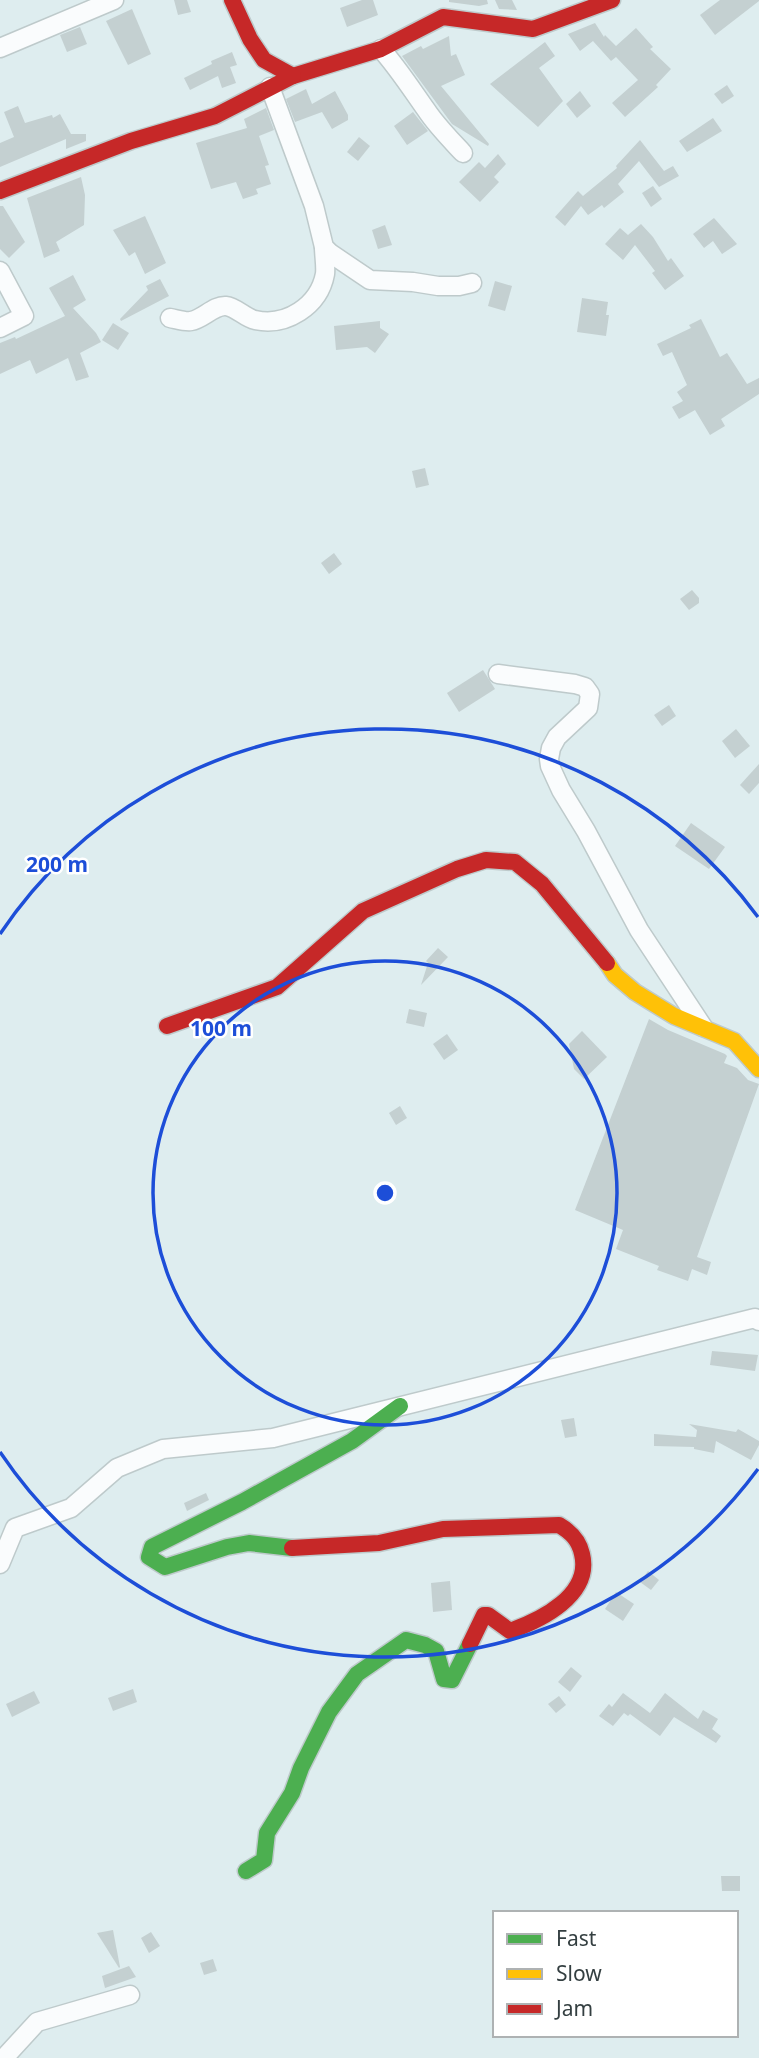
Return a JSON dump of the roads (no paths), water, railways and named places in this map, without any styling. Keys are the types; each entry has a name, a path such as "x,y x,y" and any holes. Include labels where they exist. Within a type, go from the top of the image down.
{"street":[{"path":"0,48 114,0"},
{"path":"232,0 250,39 264,60 293,76"},
{"path":"0,191 131,141 215,117 293,76 381,49 443,17 533,29 612,0"},
{"path":"381,49 398,68 426,111 463,153"},
{"path":"170,318 190,321 219,307 228,306 253,320 285,319 312,302 320,287 325,274 324,247 314,206 270,87"},
{"path":"324,247 370,280 438,286 472,283"},
{"path":"0,271 24,316 0,328"},
{"path":"498,674 575,684 585,687 590,694 588,708 557,737 551,748 550,766 639,930 703,1027"},
{"path":"167,1026 277,987 363,911 457,869 486,860 515,862 542,884 598,950 615,975 674,1016 734,1041 759,1069"},
{"path":"0,1564 15,1528 71,1508 117,1468 163,1449 274,1438 755,1318 759,1321"},
{"path":"246,1871 264,1860 267,1833 292,1793 320,1728 357,1674 406,1640 436,1649 442,1658 444,1679 448,1681 452,1679 484,1615 510,1631 543,1615 578,1587 584,1553 570,1530 559,1525 443,1529 379,1543 290,1548 249,1543 227,1547 165,1567 149,1557 152,1547 242,1502 352,1441 400,1406"},
{"path":"4,2058 37,2022 130,1995"}]}
